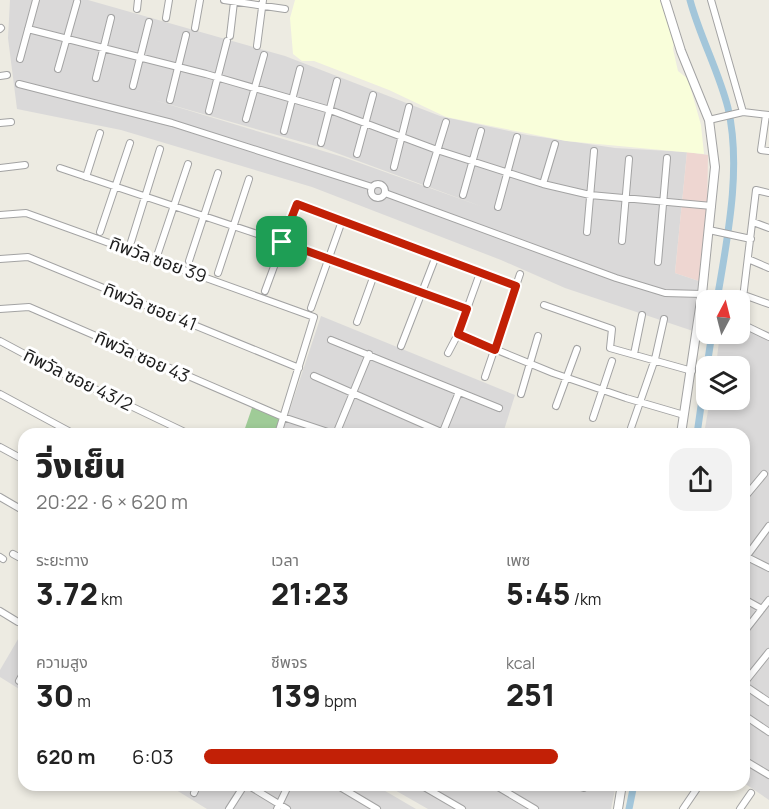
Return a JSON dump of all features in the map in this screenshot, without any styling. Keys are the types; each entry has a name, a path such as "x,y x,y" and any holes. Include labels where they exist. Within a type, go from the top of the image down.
{"street":[{"path":"20,59 36,0"},
{"path":"136,9 138,0"},
{"path":"166,18 169,0"},
{"path":"195,28 200,0"},
{"path":"224,0 263,3 285,9"},
{"path":"665,0 681,51 709,120 715,167 702,290"},
{"path":"711,0 742,112"},
{"path":"58,69 77,2"},
{"path":"209,111 228,38 234,2"},
{"path":"257,46 263,3"},
{"path":"96,78 111,18"},
{"path":"134,86 149,22"},
{"path":"28,29 178,66 330,110 365,125 543,184 590,195 712,206"},
{"path":"170,100 186,34"},
{"path":"246,119 264,55"},
{"path":"284,131 300,69"},
{"path":"321,143 337,81"},
{"path":"19,84 172,123 372,188 380,184 384,187 385,194"},
{"path":"357,154 373,95"},
{"path":"394,167 409,107"},
{"path":"709,120 742,112 767,115 761,150 769,151"},
{"path":"0,123 11,122"},
{"path":"427,184 446,122"},
{"path":"464,195 481,131"},
{"path":"86,177 100,133"},
{"path":"498,207 506,172 518,137"},
{"path":"100,232 130,143"},
{"path":"543,184 555,144"},
{"path":"130,242 160,149"},
{"path":"587,232 594,151"},
{"path":"658,262 667,158"},
{"path":"622,241 629,159"},
{"path":"158,253 188,164"},
{"path":"0,168 24,165"},
{"path":"60,168 329,258 467,309"},
{"path":"189,261 218,173"},
{"path":"218,273 249,179"},
{"path":"372,188 372,195 376,198 385,194"},
{"path":"745,290 756,190 769,193"},
{"path":"385,194 616,278 665,293 696,294"},
{"path":"266,291 297,204 516,286"},
{"name":"ทิพวัล ซอย 39","path":"0,214 26,213 315,318 298,368"},
{"path":"311,308 342,221"},
{"path":"753,222 769,228"},
{"path":"710,230 751,239"},
{"path":"401,346 436,256"},
{"name":"ทิพวัล ซอย 41","path":"0,259 28,257 298,368"},
{"path":"748,259 769,267"},
{"path":"448,353 458,334 480,273"},
{"path":"485,377 520,274"},
{"path":"357,322 374,275"},
{"path":"750,297 769,304"},
{"path":"544,305 612,329 609,348 692,371"},
{"name":"ทิพวัล ซอย 43","path":"0,309 29,306 283,417 317,428"},
{"path":"634,354 642,315"},
{"path":"631,428 654,359 664,319"},
{"path":"750,328 769,337"},
{"path":"458,334 567,377 684,415"},
{"path":"521,394 538,336"},
{"path":"331,340 499,408"},
{"path":"682,428 696,340"},
{"name":"ทิพวัล ซอย 43/2","path":"0,341 176,428"},
{"path":"556,406 577,349"},
{"path":"337,428 369,354"},
{"path":"593,417 612,361"},
{"path":"280,428 298,368"},
{"path":"314,376 352,391 430,428"},
{"path":"443,428 459,392"},
{"path":"0,394 63,428"},
{"path":"0,447 18,457"},
{"path":"750,486 764,474"},
{"path":"0,497 18,508"},
{"path":"750,551 769,526"},
{"path":"13,554 18,557"},
{"path":"750,559 769,568"},
{"path":"750,624 769,600"},
{"path":"750,602 762,609"},
{"path":"0,611 18,622"},
{"path":"750,676 769,652"},
{"path":"750,688 769,702"},
{"path":"750,719 769,732"},
{"path":"750,764 769,775"},
{"path":"230,809 242,791"},
{"path":"256,791 278,807 287,809"},
{"path":"278,807 286,791"},
{"path":"347,791 377,809"},
{"path":"432,791 462,809"},
{"path":"504,791 534,809"},
{"path":"618,809 621,791"},
{"path":"683,809 695,791"},
{"path":"740,809 751,793"}],"shaded area":[{"path":"10,0 88,0 285,56 440,116 527,135 615,148 687,152 675,273 699,281 698,290 696,290 693,331 565,288 501,260 312,187 121,130 17,109 8,38","holes":["154,100 323,148 483,207 343,157"]},
{"path":"295,0 660,0 674,41 673,49 678,71 688,79 701,125 704,154 566,141 446,117 389,90 314,61 302,61 293,54 290,18"},
{"path":"687,152 708,155 707,212 699,281 675,273"},
{"path":"321,316 515,395 505,428 280,428 288,415"},
{"path":"750,325 769,332 769,800 750,787 750,428 705,428 708,410 750,410 750,356 717,356 719,344 750,344"},
{"path":"18,639 18,688 0,677 0,670"},
{"path":"178,791 385,791 416,809 207,809"},
{"path":"396,791 615,791 611,809 428,809"}],"green space":[{"path":"253,405 283,417 280,428 245,428"}],"waterway":[{"path":"690,0 724,95 732,131 734,155 732,204 719,290"},
{"path":"709,356 710,344"},
{"path":"698,428 700,410"},
{"path":"629,809 633,791"}],"route":[{"path":"297,204 516,286 495,350 458,334 467,309 282,242 297,204"}]}
